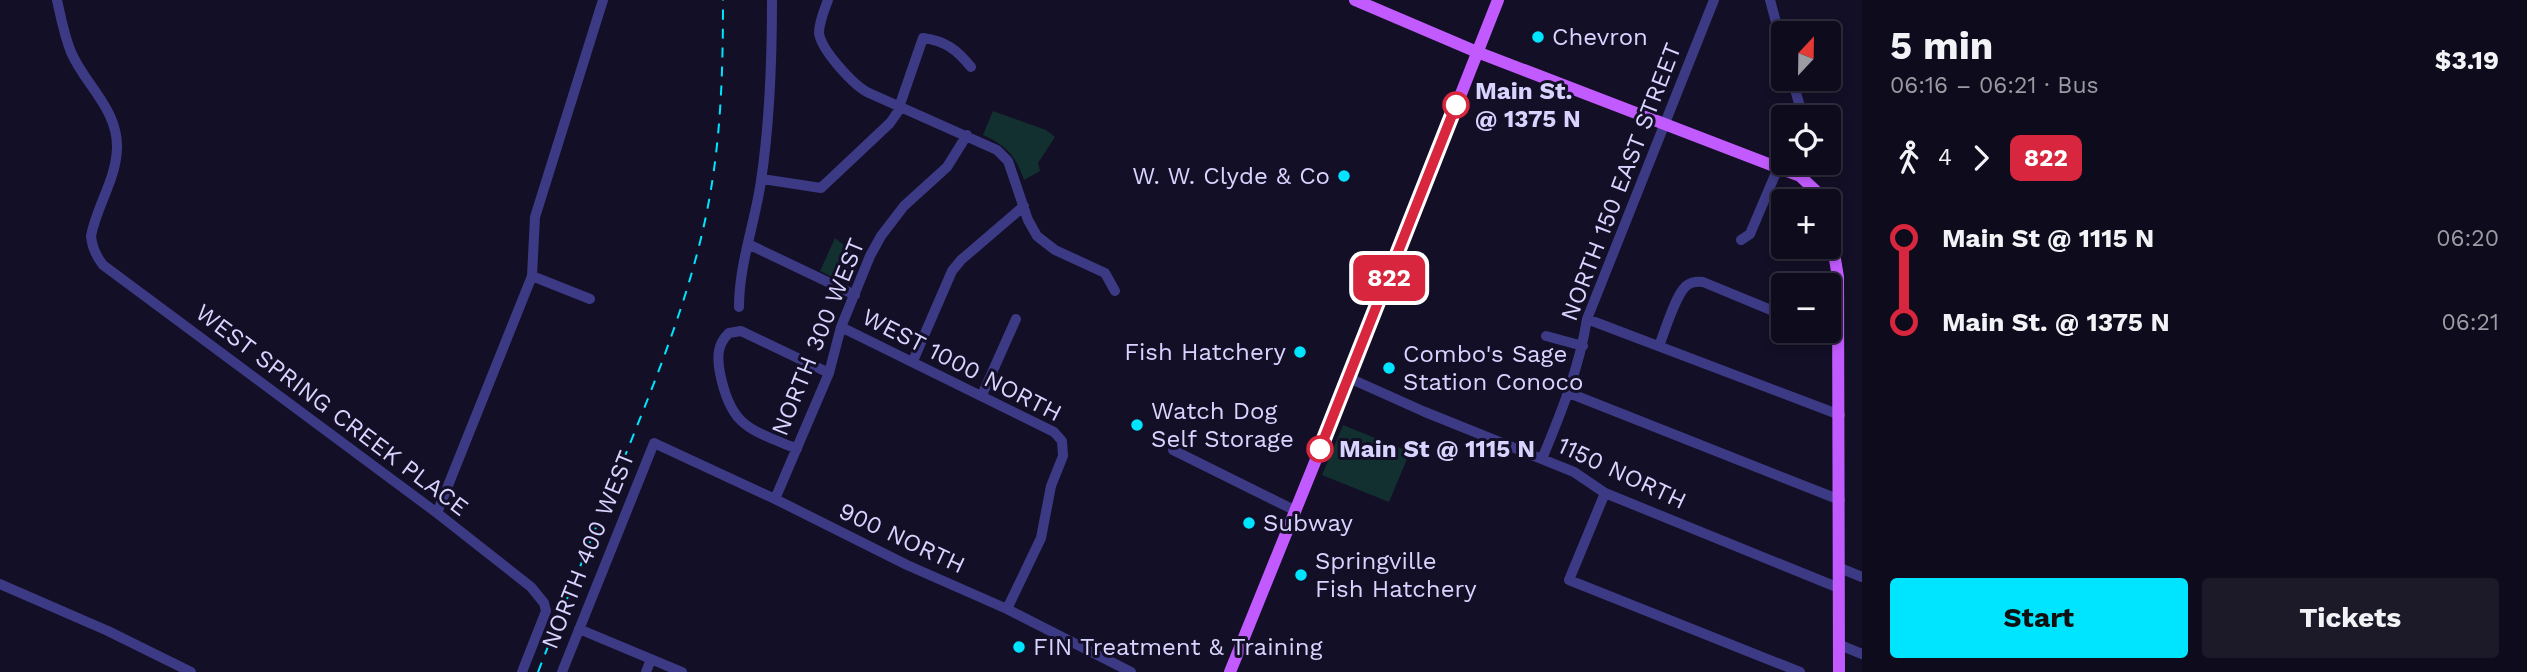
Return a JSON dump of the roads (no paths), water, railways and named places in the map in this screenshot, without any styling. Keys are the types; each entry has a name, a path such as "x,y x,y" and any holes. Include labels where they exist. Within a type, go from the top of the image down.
{"main road":[{"path":"1355,0 1477,52 1771,165"},
{"path":"1230,672 1498,0"},
{"path":"1838,343 1839,672"}],"street":[{"name":"WEST SPRING CREEK PLACE","path":"57,0 72,54 106,107 115,127 117,139 114,171 93,227 92,245 103,265 531,587 544,603 546,611 522,672"},
{"path":"436,513 532,275 535,217 603,0"},
{"path":"739,307 739,284 762,179 770,102 772,0"},
{"path":"828,0 821,20 820,38 852,81 870,93 997,150 1008,161 1028,220 1037,236 1055,250 1105,273 1115,292"},
{"name":"NORTH 150 EAST STREET","path":"1542,459 1569,393 1583,346 1587,319 1714,0"},
{"path":"1770,0 1776,21"},
{"path":"762,179 821,188 890,123 900,105 923,38 956,49 971,67"},
{"name":"NORTH 300 WEST","path":"775,499 829,373 842,327 870,256 890,222 947,167 967,135"},
{"path":"1741,240 1750,234 1775,175"},
{"path":"913,361 952,271 961,260 1024,206"},
{"path":"748,244 855,295"},
{"path":"532,275 590,299"},
{"path":"1659,346 1682,293 1689,284 1703,282 1771,310"},
{"path":"982,395 1016,319"},
{"path":"1587,319 1840,415"},
{"name":"WEST 1000 NORTH","path":"842,327 1054,432 1062,441 1063,456 1051,486 1043,532 1007,610"},
{"path":"797,449 746,425 731,410 724,397 718,355 723,340 732,331 741,331 829,373"},
{"path":"1546,336 1583,346"},
{"name":"1150 NORTH","path":"1349,378 1574,472 1605,494 1839,588"},
{"path":"1569,393 1840,500"},
{"name":"900 NORTH","path":"654,443 1007,610 1131,672"},
{"name":"NORTH 400 WEST","path":"562,672 654,443"},
{"path":"1173,450 1294,510"},
{"path":"1605,494 1569,580 1800,672"},
{"path":"1840,568 1862,577"},
{"path":"0,584 108,631 191,672"},
{"path":"579,629 682,672"},
{"path":"1840,645 1862,654"},
{"path":"646,672 651,659"}],"railway":[{"path":"538,672 650,393 691,276 706,216 715,162 722,81 723,0"}],"place":[{"name":"Chevron","path":"1538,37"},
{"name":"Main St. @ 1375 N","path":"1456,105"},
{"name":"W. W. Clyde & Co","path":"1344,176"},
{"name":"Fish Hatchery","path":"1300,352"},
{"name":"Combo's Sage Station Conoco","path":"1389,368"},
{"name":"Watch Dog Self Storage","path":"1137,425"},
{"name":"Main St @ 1115 N","path":"1320,449"},
{"name":"Subway","path":"1249,523"},
{"name":"Springville Fish Hatchery","path":"1301,575"},
{"name":"FIN Treatment & Training","path":"1019,647"}]}
